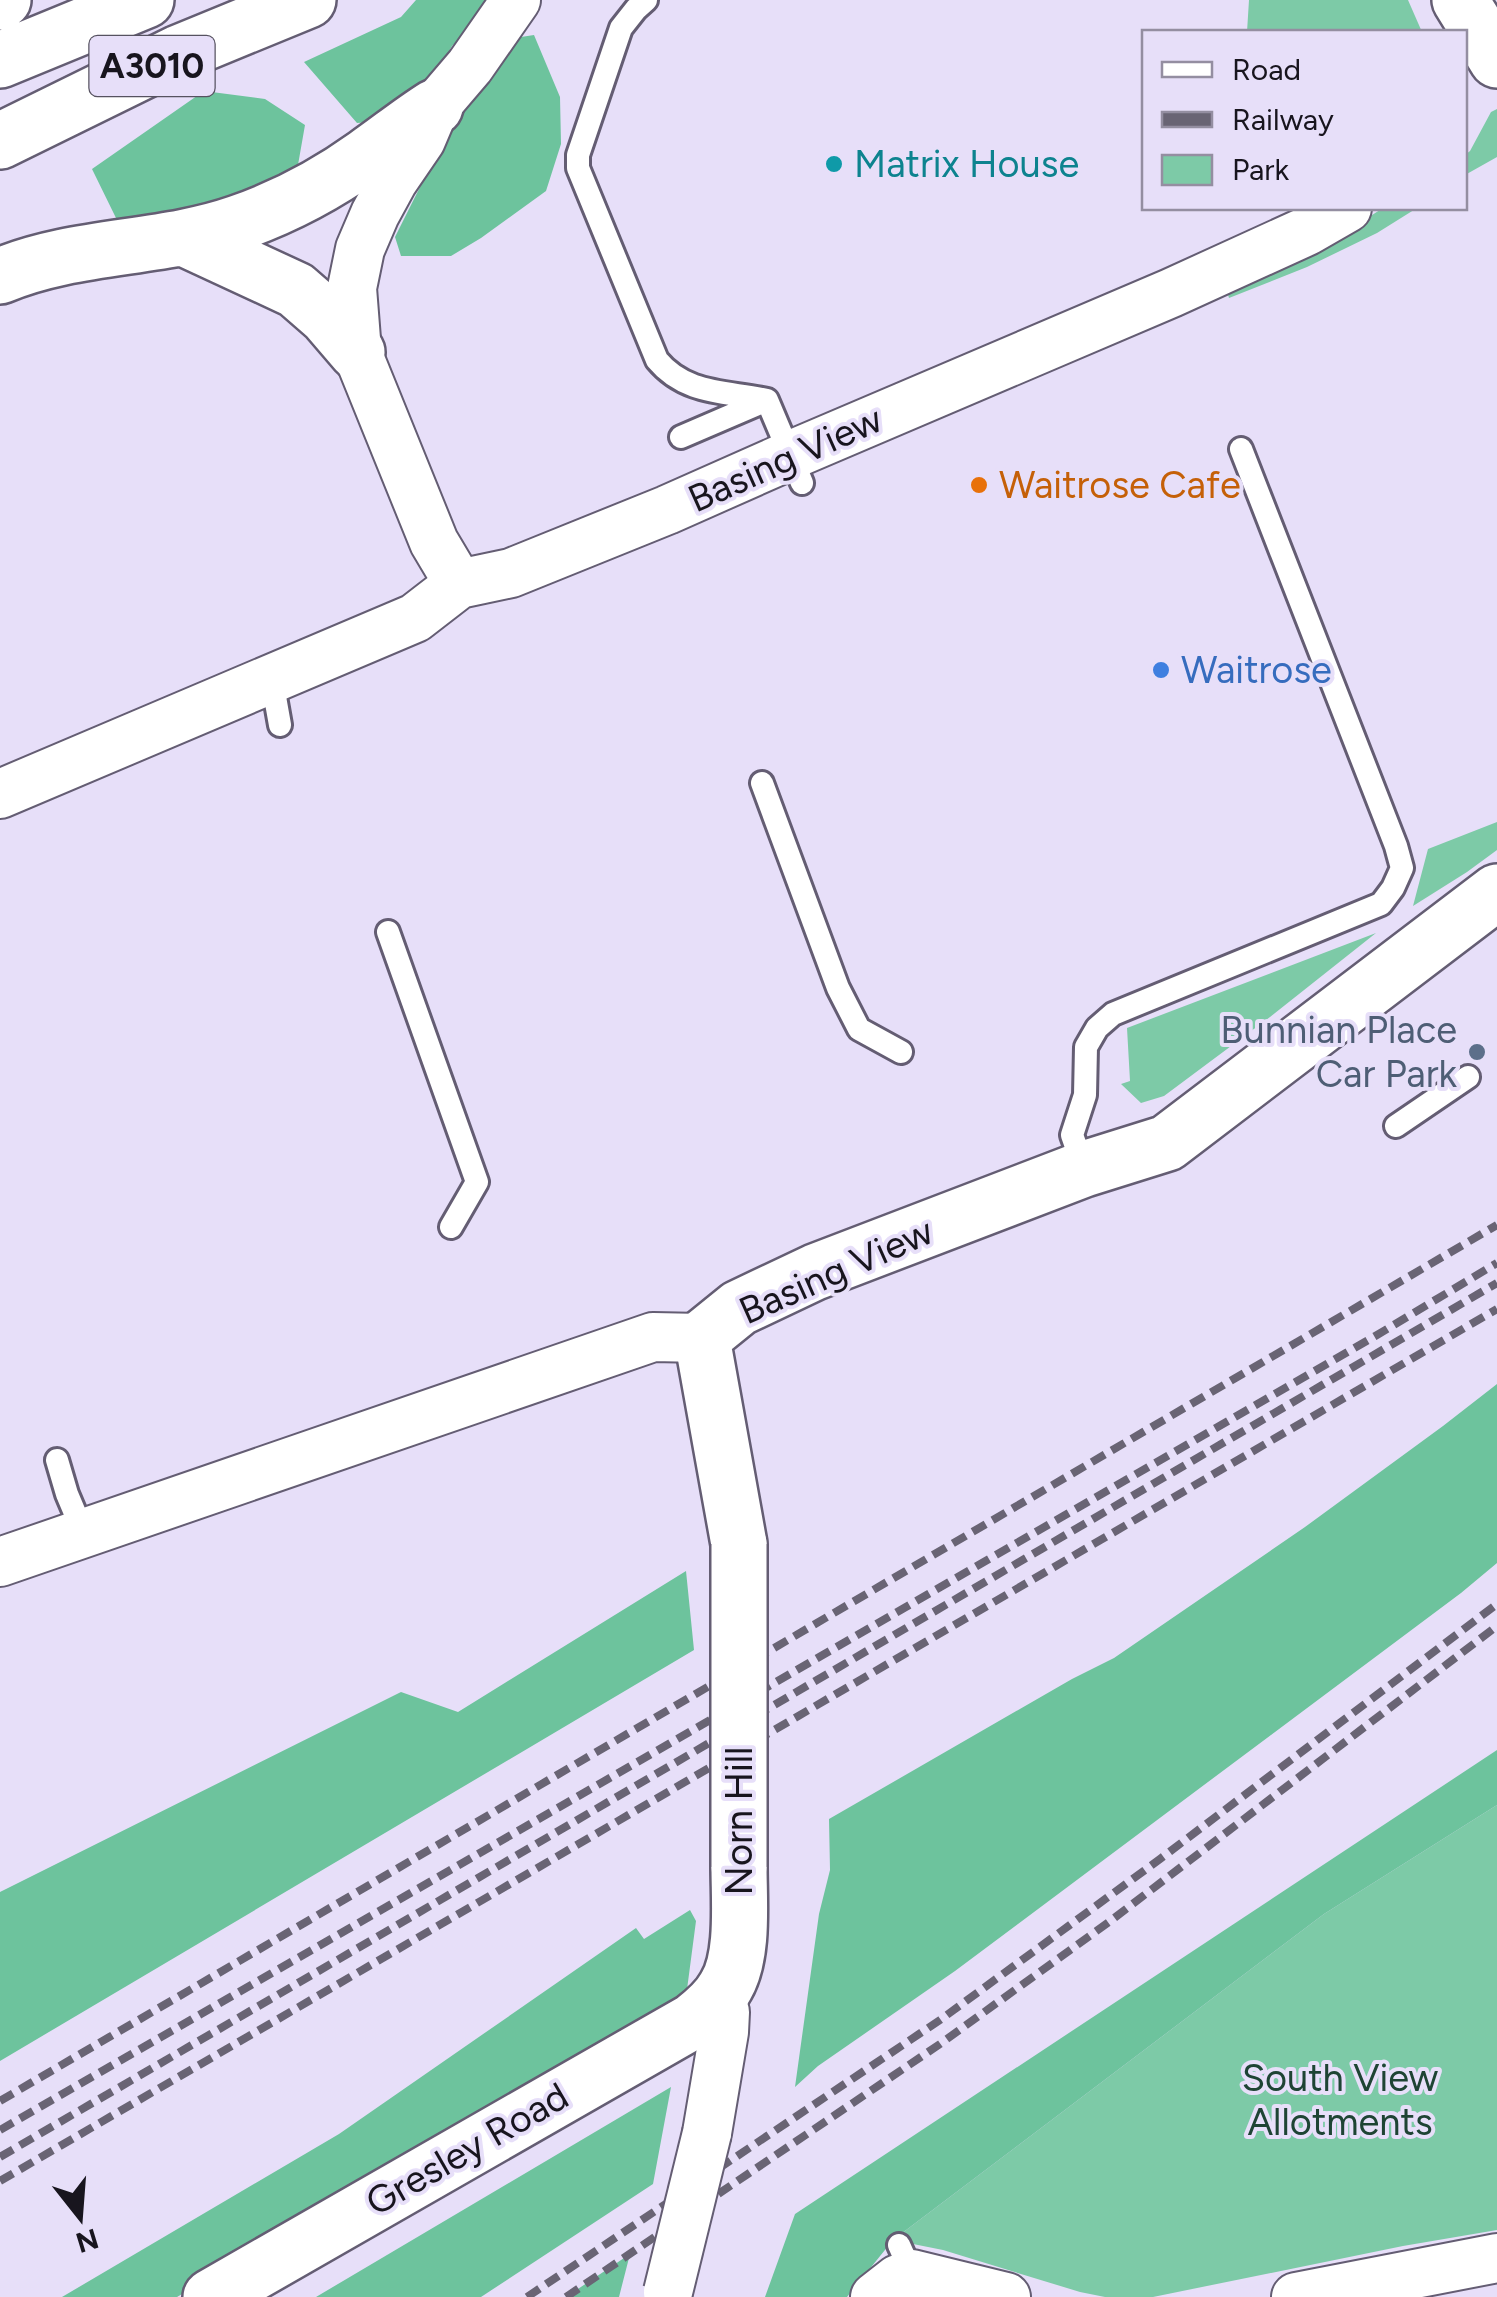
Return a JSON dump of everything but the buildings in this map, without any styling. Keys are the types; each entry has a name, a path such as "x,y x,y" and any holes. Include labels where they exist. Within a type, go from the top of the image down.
{"street":[{"name":"A3010","path":"0,60 146,0"},
{"name":"A3010","path":"0,141 179,53 308,0"},
{"path":"0,276 28,264 75,254 184,238 239,223 312,192 435,107 470,66 516,0"},
{"path":"435,107 422,140 394,180 360,249 352,288 358,352 434,542 460,584"},
{"name":"Basing View","path":"0,794 155,715 246,690 415,618 460,584 511,573 797,469 1344,210"},
{"path":"184,238 296,290 358,352"},
{"name":"Basing View","path":"0,1562 653,1337 702,1338 738,1308 815,1272 1084,1170 1167,1143 1497,892"},
{"name":"Norn Hill","path":"668,2295 706,2133 724,2032 725,2012 719,1997 734,1964 739,1925 739,1544 702,1338"},
{"name":"Gresley Road","path":"211,2297 693,2020 719,1997"},
{"path":"1296,2297 1421,2285 1497,2258"},
{"path":"895,2272 1006,2297"}],"lane":[{"path":"646,0 622,28 578,155 578,168 657,360 668,373 693,388 767,400"},
{"path":"681,437 767,400"},
{"path":"767,400 797,469"},
{"path":"1084,1170 1072,1135 1085,1095 1086,1048 1097,1028 1113,1014 1380,904 1402,868 1241,449"},
{"path":"762,783 838,988 859,1028 901,1052"},
{"path":"388,932 477,1182 451,1228"},
{"path":"1396,1126 1468,1076"},
{"path":"57,1460 83,1532"}],"green space":[{"path":"416,0 502,0 452,46 410,119 357,123 304,62 401,17"},
{"path":"1249,0 1408,0 1421,30 1247,30"},
{"path":"534,35 560,97 561,144 546,191 451,256 401,256 395,237 460,107 502,40"},
{"path":"204,91 265,99 305,125 295,182 258,215 116,218 92,169"},
{"path":"1497,109 1497,157 1467,174 1467,153 1491,112"},
{"path":"1380,210 1414,210 1307,267 1229,298 1227,291 1347,231"},
{"path":"1497,822 1497,850 1413,906 1428,849"},
{"path":"1376,933 1164,1096 1141,1103 1121,1084 1130,1081 1127,1028"},
{"path":"1497,1384 1497,1563 955,1971 818,2066 795,2087 819,1914 830,1870 829,1819 1114,1658 1305,1527"},
{"path":"686,1571 694,1650 0,2061 0,1892 401,1692 458,1712"},
{"path":"1497,1750 1497,1805 1324,1914 893,2240 847,2297 765,2297 795,2214"},
{"name":"South View Allotments","path":"1497,1805 1497,2230 1153,2297 1105,2297 1080,2292 943,2250 893,2240 1324,1914"},
{"path":"690,1910 696,1921 686,1997 643,2025 177,2297 62,2297 339,2134 636,1928 644,1939"},
{"path":"671,2087 653,2184 481,2297 316,2297"},
{"path":"630,2254 619,2297 566,2297"}],"railway":[{"path":"0,2101 1497,1225"},
{"path":"0,2130 1497,1263"},
{"path":"0,2157 1497,1283"},
{"path":"0,2181 1497,1309"},
{"path":"527,2297 940,2020 1497,1604"},
{"path":"566,2297 940,2044 1109,1922 1497,1626"}],"place":[{"name":"Matrix House","path":"834,164"},
{"name":"Waitrose Cafe","path":"979,485"},
{"name":"Waitrose","path":"1161,670"},
{"name":"Bunnian Place Car Park","path":"1477,1052"}]}
